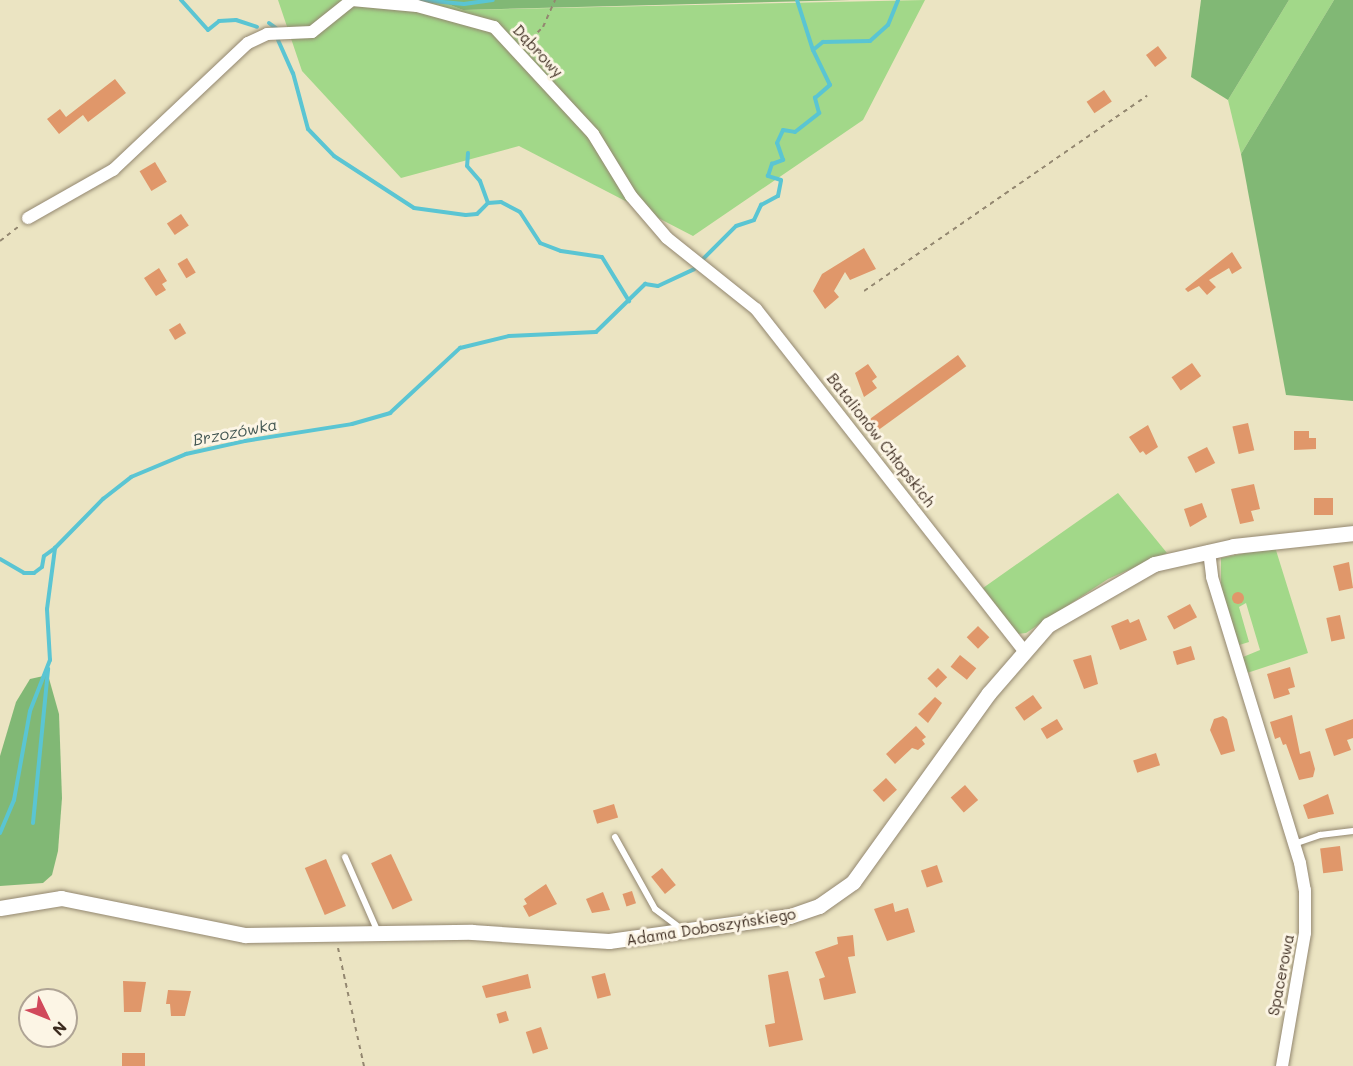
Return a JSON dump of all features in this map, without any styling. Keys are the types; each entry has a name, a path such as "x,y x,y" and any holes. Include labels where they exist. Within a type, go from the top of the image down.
{"street":[{"name":"Dąbrowy","path":"28,218 112,170 249,43 267,34 312,32 352,0 417,6 494,27 593,134 631,196 667,238 699,266"},
{"name":"Batalionów Chłopskich","path":"699,266 756,309 1023,650"},
{"name":"Adama Doboszyńskiego","path":"0,908 61,898 223,933 472,932 609,941 688,933 790,916 819,906 843,891 864,868 1023,650 1048,625 1116,583 1154,564 1204,553 1353,533"},
{"name":"Spacerowa","path":"1204,553 1294,844 1305,890 1305,933 1282,1066"}],"lane":[{"path":"1294,844 1320,835 1353,831"},
{"path":"615,837 655,909 688,933"},
{"path":"345,857 378,932"}],"path":[{"path":"519,52 543,27 555,0"},
{"path":"864,291 1147,96"},
{"path":"0,241 28,218"},
{"path":"335,933 364,1066"}],"green space":[{"path":"278,0 437,0 463,10 925,0 863,120 693,236 519,146 401,178 302,71"},
{"path":"437,0 850,0 463,10"},
{"path":"1201,0 1289,0 1228,100 1191,77"},
{"path":"1289,0 1334,0 1241,154 1228,100"},
{"path":"1334,0 1353,0 1353,401 1286,395 1241,154"},
{"path":"1118,493 1167,553 1108,579 1026,633 1017,634 983,588"},
{"path":"1275,547 1308,653 1247,673 1243,657 1260,650 1246,603 1239,607 1249,642 1236,646 1221,587 1221,558"},
{"path":"48,675 59,714 62,798 58,851 52,875 43,883 0,886 0,756 16,702 30,679"}],"building":[{"path":"1158,46 1167,58 1155,67 1146,55"},
{"path":"115,79 126,93 88,122 83,115 59,134 47,119 60,109 66,117"},
{"path":"1104,90 1112,102 1094,113 1087,102"},
{"path":"155,162 167,182 151,191 140,171"},
{"path":"181,214 189,226 175,235 167,224"},
{"path":"864,248 876,269 850,280 845,272 834,291 839,297 825,309 813,291 822,274"},
{"path":"1232,252 1242,268 1232,274 1229,268 1209,280 1216,287 1207,295 1199,286 1188,292 1185,289"},
{"path":"187,258 196,273 186,278 178,264"},
{"path":"159,268 167,281 162,284 166,290 156,296 144,278"},
{"path":"180,323 186,333 175,340 169,330"},
{"path":"958,355 966,366 872,435 863,424"},
{"path":"1192,363 1201,376 1181,390 1172,377"},
{"path":"868,364 877,377 872,381 877,388 864,397 855,373"},
{"path":"1248,423 1254,450 1239,454 1232,427"},
{"path":"1148,425 1158,447 1146,455 1143,451 1140,453 1129,437"},
{"path":"1294,431 1309,431 1309,438 1316,438 1316,449 1294,450"},
{"path":"1207,447 1215,463 1196,473 1187,457"},
{"path":"1254,484 1260,509 1251,511 1254,521 1240,524 1231,489"},
{"path":"1314,498 1333,498 1333,515 1314,515"},
{"path":"1202,503 1207,517 1190,527 1184,509"},
{"path":"1349,562 1353,588 1339,591 1333,566"},
{"path":"1240,592 1244,598 1240,604 1236,604 1232,596"},
{"path":"1190,604 1197,617 1174,629 1167,616"},
{"path":"1340,615 1345,638 1331,641 1326,618"},
{"path":"1128,619 1130,623 1139,619 1147,640 1120,650 1111,626"},
{"path":"978,626 989,637 978,649 967,637"},
{"path":"1191,646 1195,659 1177,665 1173,652"},
{"path":"960,655 976,668 967,680 951,667"},
{"path":"1091,655 1098,684 1084,689 1073,660"},
{"path":"1290,667 1295,687 1288,689 1290,694 1274,699 1267,674"},
{"path":"938,668 947,677 937,688 927,679"},
{"path":"1033,695 1042,708 1024,721 1015,708"},
{"path":"935,697 942,703 928,723 918,714"},
{"path":"1292,715 1300,754 1310,751 1315,769 1313,777 1299,780 1286,744 1283,745 1280,737 1275,739 1270,722"},
{"path":"1223,716 1227,719 1235,751 1221,755 1210,730 1214,719"},
{"path":"1057,719 1063,729 1047,739 1041,729"},
{"path":"1353,719 1353,738 1347,740 1351,750 1334,756 1325,729"},
{"path":"916,726 926,737 922,740 925,744 918,750 912,748 895,764 886,754"},
{"path":"1156,753 1160,765 1137,773 1133,760"},
{"path":"886,778 897,790 884,802 873,790"},
{"path":"965,785 978,800 964,813 951,797"},
{"path":"1328,794 1334,814 1308,819 1303,805"},
{"path":"614,804 618,817 597,824 593,810"},
{"path":"1340,846 1343,871 1323,873 1320,848"},
{"path":"391,854 413,900 393,910 371,863"},
{"path":"326,859 346,906 325,915 305,868"},
{"path":"937,865 943,882 927,888 921,871"},
{"path":"662,868 676,885 665,894 651,877"},
{"path":"546,884 557,904 529,917 523,906 527,904 524,899"},
{"path":"632,891 636,903 627,906 622,894"},
{"path":"603,892 610,910 592,913 586,899"},
{"path":"893,903 895,912 908,908 915,932 887,941 874,909"},
{"path":"853,935 855,956 848,957 856,993 824,1000 819,979 825,977 815,952 838,944 837,937"},
{"path":"788,971 803,1040 769,1047 765,1025 775,1023 768,975"},
{"path":"605,973 611,995 597,999 591,977"},
{"path":"528,974 531,988 486,998 482,986"},
{"path":"123,981 146,982 141,1012 124,1012"},
{"path":"168,990 191,991 185,1016 171,1016 170,1004 166,1004"},
{"path":"506,1011 509,1021 499,1023 496,1014"},
{"path":"541,1027 548,1049 533,1054 526,1032"},
{"path":"122,1053 145,1053 145,1066 122,1066"}],"waterway":[{"path":"181,0 208,30 219,21 236,20 257,27"},
{"path":"421,0 464,4 493,0"},
{"path":"797,0 813,50"},
{"name":"Brzozówka","path":"701,261 736,226 754,220 761,205 778,196 781,180 768,176 772,164 783,160 777,143 783,130 795,132 819,113 815,98 830,85 813,50 823,42 870,41 888,25 898,0"},
{"path":"269,23 276,28"},
{"path":"278,40 293,73 308,129 334,156 414,208 466,215 477,214 488,203"},
{"path":"468,153 467,166 480,181 488,203 501,202 520,212 540,243 561,251 602,257 629,301"},
{"name":"Brzozówka","path":"0,833 14,800 30,711 50,660 47,609 55,548 103,499 131,477 186,454 245,441 352,424 390,413 460,348 509,336 596,332 645,284 658,286 694,269"},
{"path":"0,559 24,573 34,573 42,567 44,556 55,548"},
{"path":"33,823 48,669"}]}
